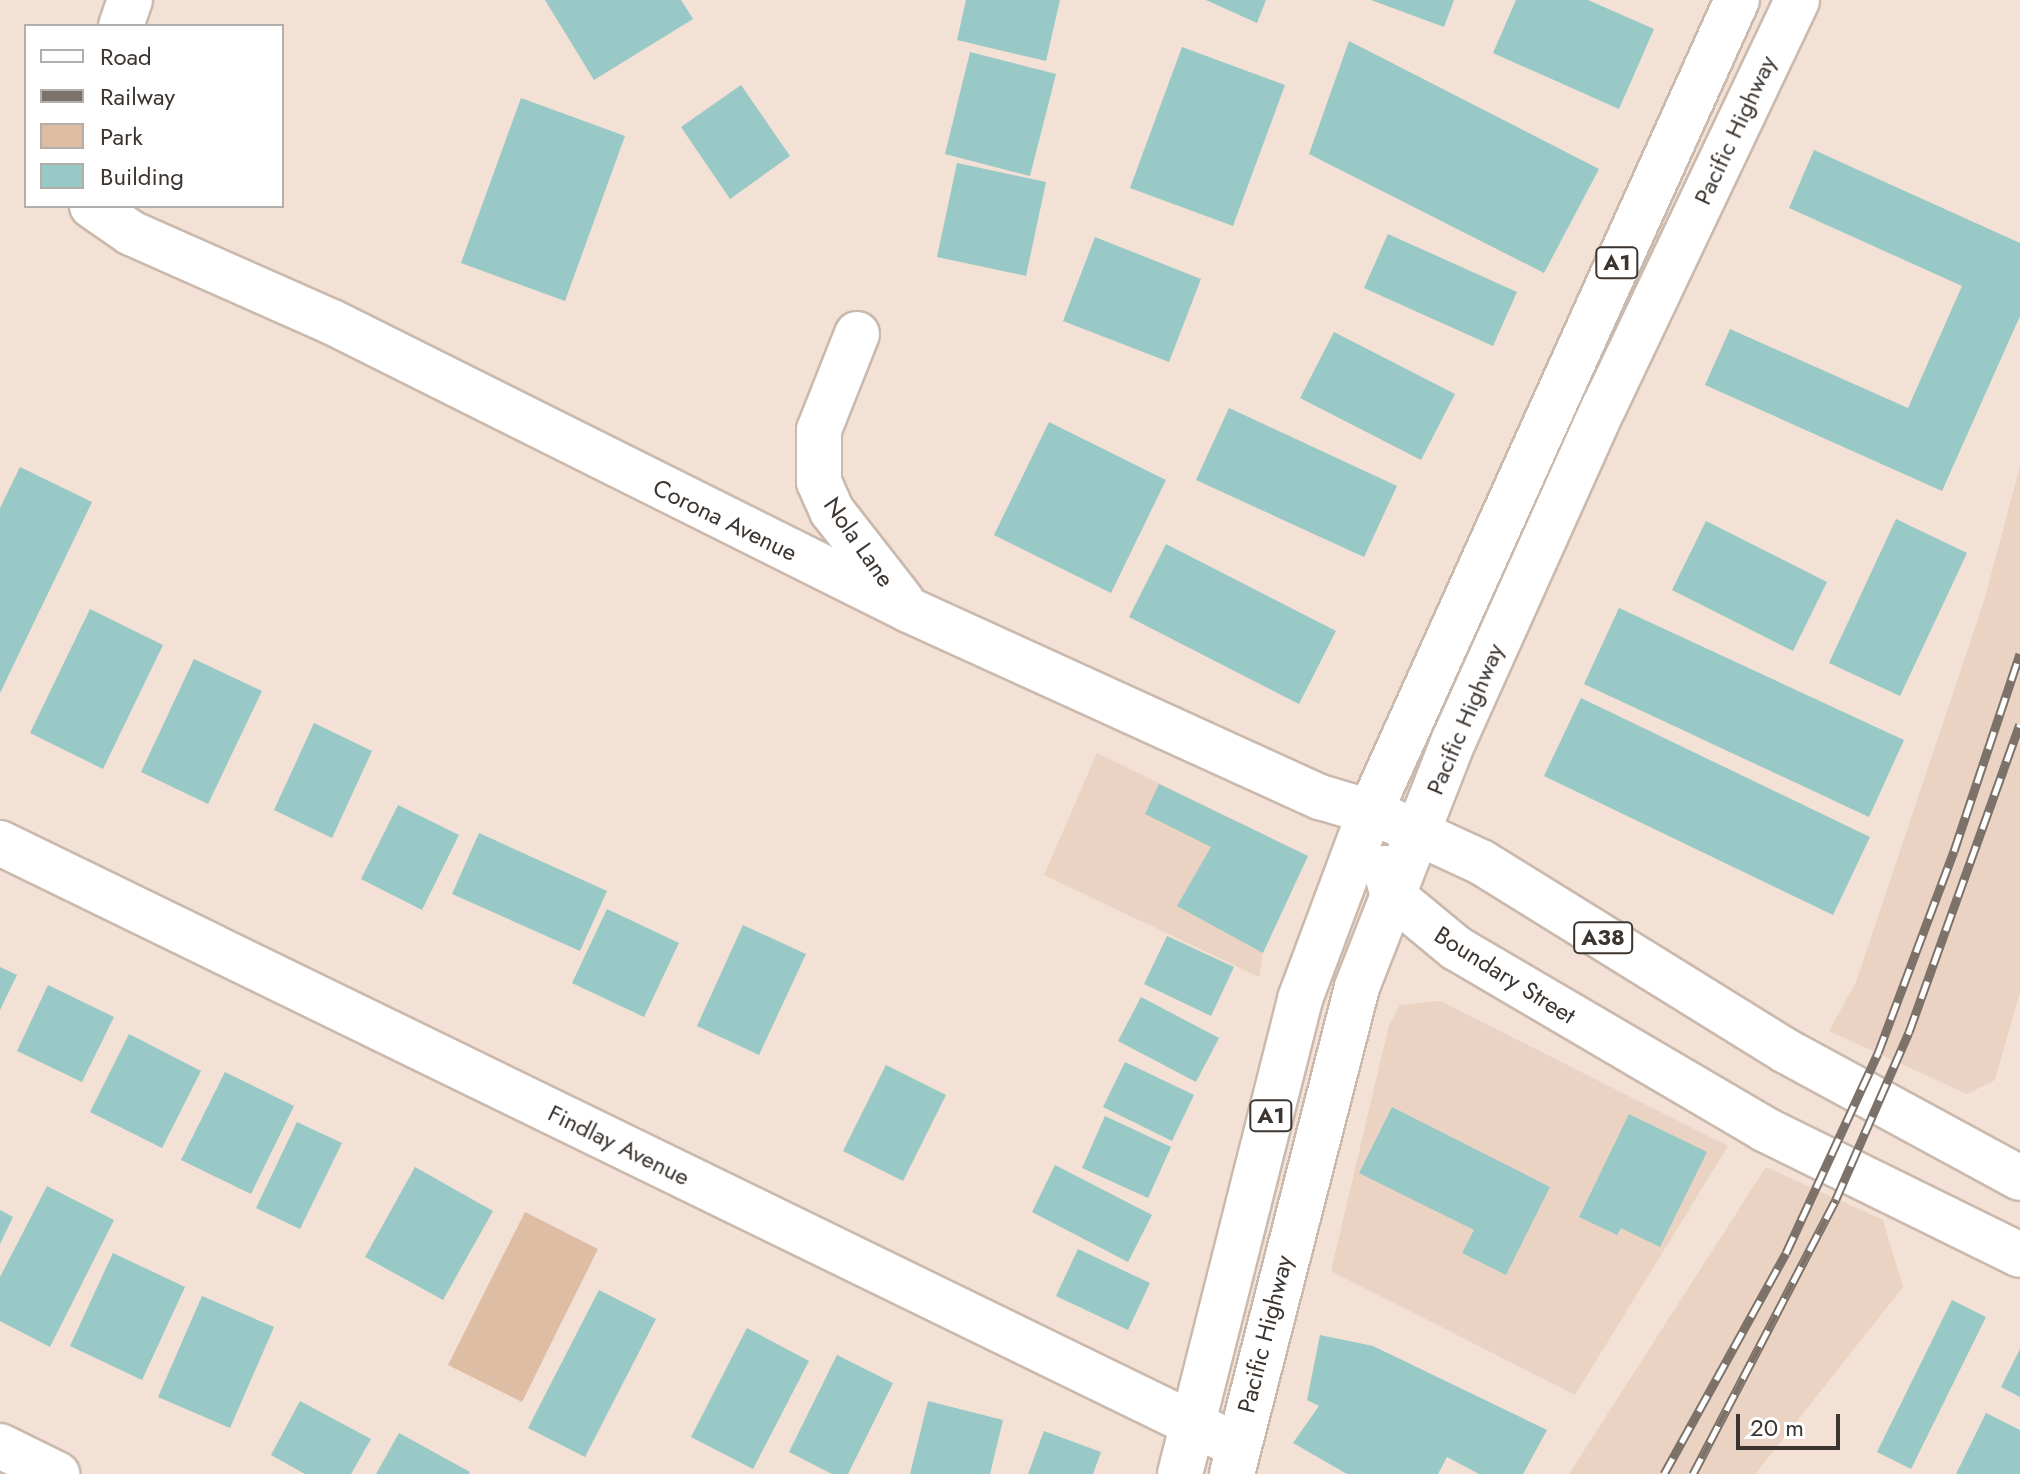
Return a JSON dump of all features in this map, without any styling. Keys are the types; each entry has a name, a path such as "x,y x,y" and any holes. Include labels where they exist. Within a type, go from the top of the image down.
{"main road":[{"path":"122,24 130,0"},
{"name":"Pacific Highway","path":"1180,1474 1300,999 1370,812 1737,0"},
{"name":"Pacific Highway","path":"1235,1460 1341,1039 1417,831 1604,407 1789,2"},
{"name":"Corona Avenue","path":"95,208 131,233 332,322 909,610 1320,797 1370,812"},
{"name":"Nola Lane","path":"857,334 819,430 819,482 832,511 909,610"},
{"path":"1370,812 1393,896"},
{"name":"A38","path":"1370,812 1481,862 1786,1051 2020,1178"},
{"name":"Findlay Avenue","path":"0,843 1192,1426 1235,1460"},
{"name":"Boundary Street","path":"1393,896 1456,948 1764,1129 2020,1255"},
{"path":"0,1446 57,1474"}],"shaded area":[{"path":"2020,466 2020,992 1995,1080 1967,1094 1829,1031 1856,982 1985,598"},
{"path":"1097,753 1308,856 1264,945 1259,977 1044,875"},
{"path":"1440,1001 1728,1146 1575,1395 1331,1271 1389,1025 1400,1005"},
{"path":"1766,1167 1883,1220 1903,1287 1755,1474 1569,1474"}],"green space":[{"path":"525,1212 598,1249 522,1402 448,1365"}],"building":[{"path":"545,0 681,0 693,19 594,80"},
{"path":"966,0 1060,0 1046,61 957,40"},
{"path":"1206,0 1266,0 1257,23"},
{"path":"1371,0 1454,0 1444,27"},
{"path":"1516,0 1588,0 1654,29 1619,109 1493,53"},
{"path":"1349,41 1599,169 1544,273 1309,154"},
{"path":"1182,47 1285,85 1233,226 1130,188"},
{"path":"970,52 1056,74 1030,176 945,154"},
{"path":"741,85 790,156 730,199 681,127"},
{"path":"521,98 625,136 565,301 461,263"},
{"path":"1814,150 2020,243 2020,316 1942,491 1705,385 1730,329 1908,408 1962,286 1789,208"},
{"path":"957,163 1046,182 1026,276 937,257"},
{"path":"1388,234 1517,292 1493,346 1364,288"},
{"path":"1095,237 1201,279 1169,362 1063,321"},
{"path":"1334,332 1455,394 1421,460 1300,398"},
{"path":"1229,408 1397,486 1364,557 1196,480"},
{"path":"1049,422 1166,480 1111,593 994,535"},
{"path":"20,467 92,502 0,693 0,508"},
{"path":"1896,519 1967,553 1900,696 1829,663"},
{"path":"1706,521 1827,582 1793,651 1672,590"},
{"path":"1166,544 1336,631 1299,704 1129,617"},
{"path":"1619,608 1904,740 1869,817 1584,684"},
{"path":"90,609 163,645 103,769 30,733"},
{"path":"194,659 262,691 208,804 141,772"},
{"path":"1581,698 1870,837 1833,915 1544,776"},
{"path":"314,723 372,751 332,838 274,810"},
{"path":"1159,784 1308,856 1263,953 1177,906 1211,847 1145,814"},
{"path":"398,805 459,835 422,910 361,879"},
{"path":"479,833 607,891 580,951 452,894"},
{"path":"607,909 679,943 644,1017 572,983"},
{"path":"743,925 806,954 759,1055 697,1026"},
{"path":"1167,936 1234,967 1211,1016 1144,984"},
{"path":"0,967 17,975 0,1010"},
{"path":"48,985 114,1017 82,1082 17,1051"},
{"path":"1141,997 1219,1038 1196,1082 1118,1041"},
{"path":"129,1034 201,1071 162,1148 90,1112"},
{"path":"1125,1062 1194,1095 1172,1141 1103,1107"},
{"path":"886,1065 946,1095 903,1181 843,1151"},
{"path":"225,1072 294,1106 251,1194 181,1160"},
{"path":"1392,1107 1550,1187 1506,1275 1462,1253 1474,1230 1359,1173"},
{"path":"1629,1114 1707,1152 1660,1247 1621,1228 1617,1235 1579,1217"},
{"path":"1105,1116 1171,1147 1148,1198 1082,1168"},
{"path":"297,1122 342,1143 300,1229 256,1208"},
{"path":"1055,1165 1152,1215 1128,1262 1032,1212"},
{"path":"415,1167 493,1211 443,1300 365,1257"},
{"path":"47,1186 114,1220 50,1347 0,1321 0,1277"},
{"path":"0,1210 13,1217 0,1244"},
{"path":"1078,1249 1150,1283 1128,1330 1056,1296"},
{"path":"113,1253 185,1287 142,1380 70,1346"},
{"path":"599,1290 656,1319 585,1457 528,1428"},
{"path":"202,1296 274,1327 230,1428 158,1397"},
{"path":"1952,1300 1986,1317 1911,1469 1877,1452"},
{"path":"747,1328 809,1361 753,1469 691,1437"},
{"path":"1320,1335 1373,1346 1547,1430 1523,1474 1479,1474 1447,1457 1438,1474 1347,1474 1293,1443 1319,1406 1307,1400"},
{"path":"2020,1349 2020,1397 2001,1387"},
{"path":"837,1355 893,1383 848,1474 832,1474 789,1452"},
{"path":"300,1401 371,1439 351,1474 305,1474 271,1455"},
{"path":"928,1401 1003,1420 990,1474 910,1474"},
{"path":"1986,1413 2020,1430 2020,1474 1956,1474"},
{"path":"1044,1431 1101,1452 1093,1474 1028,1474"},
{"path":"399,1433 470,1472 469,1474 376,1474"}],"railway":[{"path":"1664,1474 1786,1253 1878,1053 1954,851 2020,654"},
{"path":"1693,1474 1836,1199 1909,1032 2020,724"}]}
